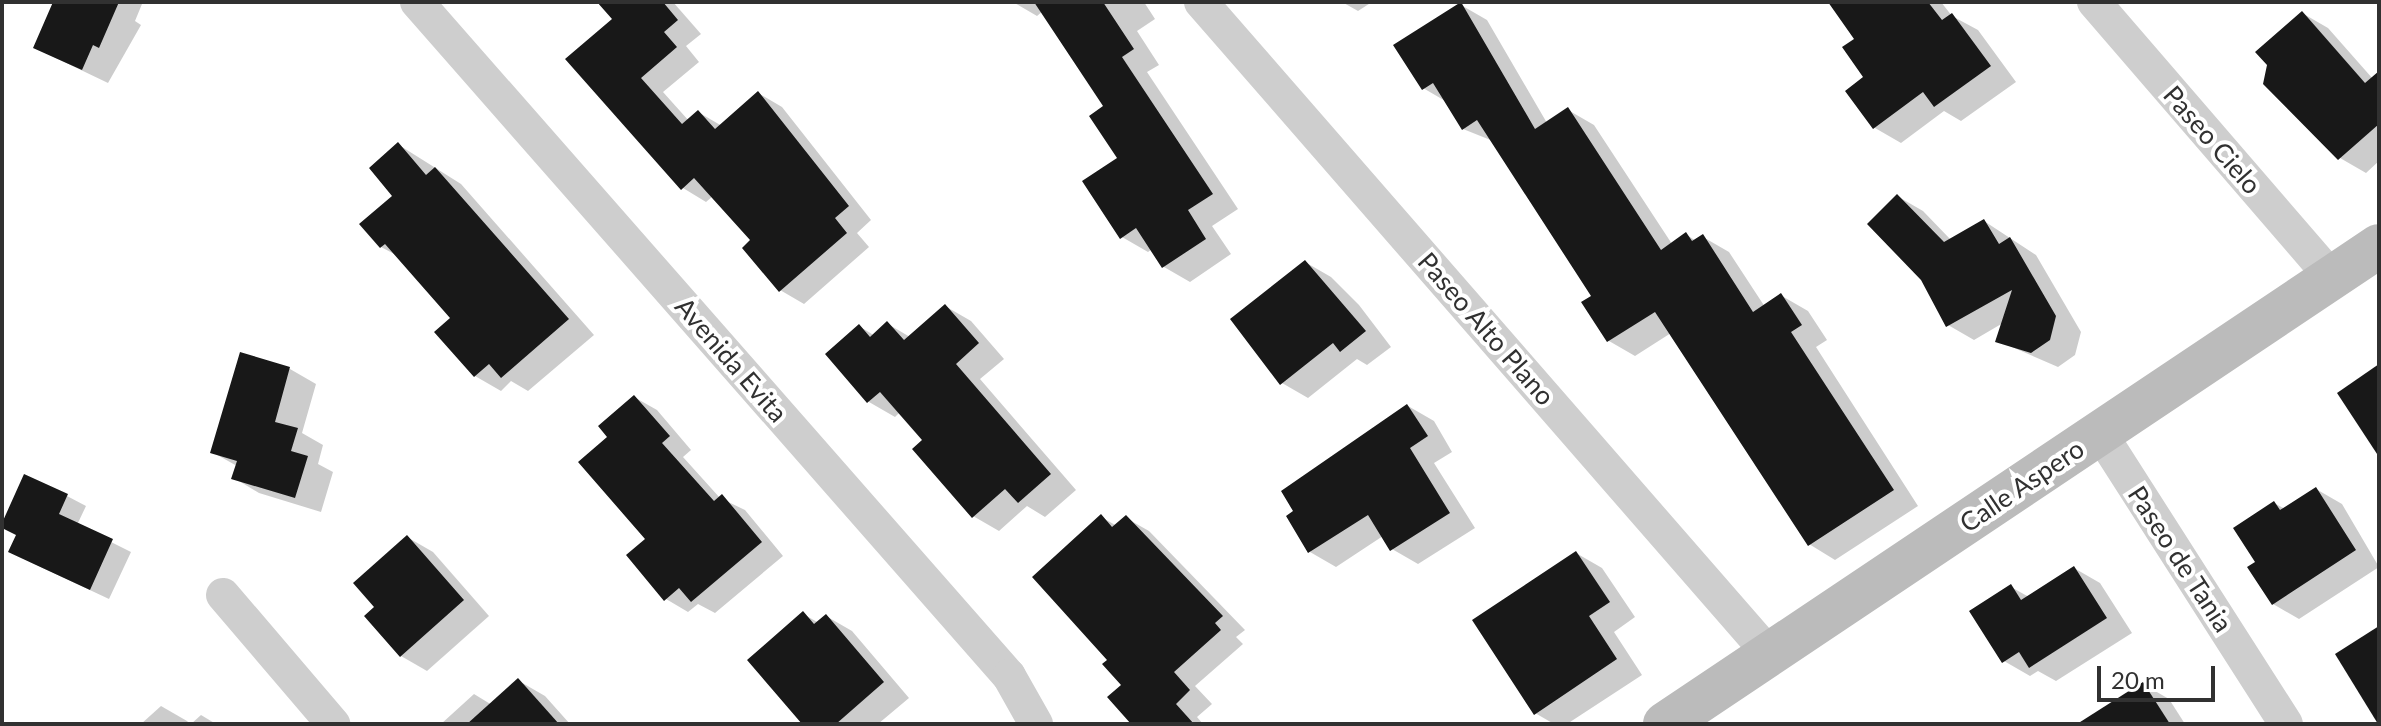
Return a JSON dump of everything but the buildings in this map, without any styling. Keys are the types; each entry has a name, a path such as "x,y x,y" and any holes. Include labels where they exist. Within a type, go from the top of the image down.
{"street":[{"name":"Avenida Evita","path":"417,2 1009,676 1036,724"},
{"name":"Paseo Alto Plano","path":"1201,2 1771,656"},
{"name":"Paseo Cielo","path":"2094,2 2331,277"},
{"name":"Calle Aspero","path":"1665,724 1771,656 2379,246"},
{"name":"Paseo de Tania","path":"2100,433 2286,724"},
{"path":"223,595 333,724"}]}
